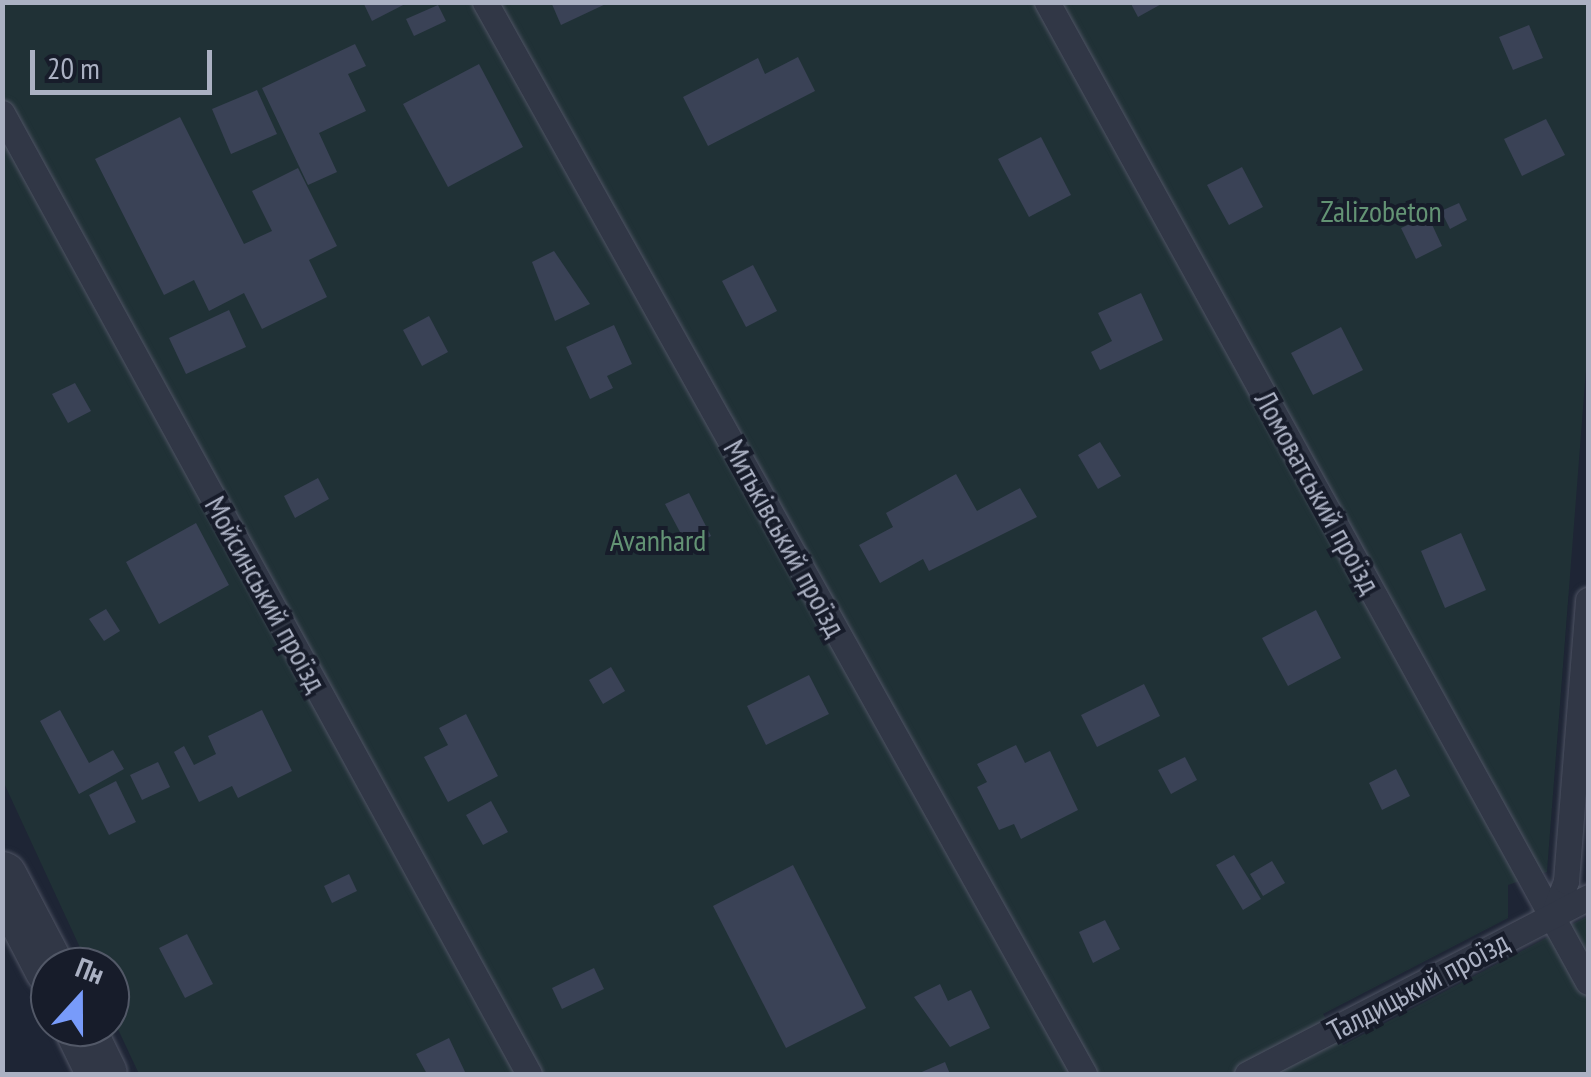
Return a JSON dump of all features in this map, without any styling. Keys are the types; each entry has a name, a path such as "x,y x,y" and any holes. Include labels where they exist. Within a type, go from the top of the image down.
{"street":[{"path":"2,876 39,947"},
{"path":"89,1047 102,1074"}],"lane":[{"name":"Митьківський проїзд","path":"485,2 1084,1074"},
{"name":"Ломоватський проїзд","path":"1047,2 1588,982"},
{"name":"Мойсинський проїзд","path":"2,113 529,1074"},
{"path":"1553,915 1566,882 1588,600"},
{"name":"Талдицький проїзд","path":"1247,1074 1588,897"}],"green space":[{"name":"Avanhard","path":"2,3 1588,3 1588,344 1547,872 1508,885 1508,918 1323,1014 1343,1045 1588,916 1588,1074 139,1074 126,1047 130,1047 130,947 80,947 3,781"}],"building":[{"path":"363,2 409,2 372,21"},
{"path":"551,2 610,2 561,25"},
{"path":"1130,2 1165,2 1138,17"},
{"path":"438,5 446,21 414,36 406,19"},
{"path":"1529,25 1543,58 1513,70 1499,37"},
{"path":"355,44 366,66 348,74 366,111 319,133 337,172 308,185 262,88"},
{"path":"798,57 815,91 708,146 683,97 758,58 765,74"},
{"path":"479,64 523,147 448,187 403,104"},
{"path":"257,90 277,134 231,154 212,109"},
{"path":"180,117 244,244 272,231 252,191 298,168 337,246 309,260 327,297 262,329 244,293 209,311 194,280 164,295 95,159"},
{"path":"1546,119 1565,155 1522,176 1504,139"},
{"path":"1041,137 1071,195 1029,217 998,159"},
{"path":"1242,167 1263,207 1229,225 1207,185"},
{"path":"1459,203 1467,220 1450,229 1441,211"},
{"path":"1428,216 1442,246 1416,259 1401,228"},
{"path":"554,251 590,304 555,321 532,262"},
{"path":"753,265 777,311 746,327 722,281"},
{"path":"1141,293 1163,340 1100,370 1091,352 1112,341 1098,313"},
{"path":"229,310 246,347 186,374 169,338"},
{"path":"429,316 448,352 422,366 403,330"},
{"path":"614,325 632,364 607,376 613,388 590,399 566,347"},
{"path":"1341,327 1363,370 1313,395 1291,353"},
{"path":"75,383 91,411 68,423 52,394"},
{"path":"1100,442 1121,476 1098,489 1078,455"},
{"path":"956,474 977,511 1020,488 1037,517 929,571 923,559 880,583 859,545 893,527 886,513"},
{"path":"318,478 329,499 295,518 284,496"},
{"path":"689,493 711,536 688,547 665,504"},
{"path":"196,523 229,585 159,624 126,562"},
{"path":"1461,533 1486,590 1445,608 1421,551"},
{"path":"106,609 120,631 104,641 89,619"},
{"path":"1316,610 1341,658 1288,686 1262,638"},
{"path":"611,667 625,691 603,704 589,680"},
{"path":"809,675 829,714 766,745 747,706"},
{"path":"1144,684 1160,716 1097,747 1081,715"},
{"path":"60,710 89,763 113,750 124,769 79,794 40,721"},
{"path":"262,710 292,771 238,798 232,786 199,802 174,752 184,746 194,765 216,754 208,736"},
{"path":"466,714 498,776 448,802 424,757 448,745 439,728"},
{"path":"1016,745 1025,763 1050,751 1078,810 1021,839 1014,824 999,830 977,787 987,782 977,764"},
{"path":"1185,757 1197,780 1171,794 1158,770"},
{"path":"158,762 170,787 142,800 130,775"},
{"path":"1396,769 1410,796 1382,810 1369,783"},
{"path":"116,781 136,822 109,835 89,795"},
{"path":"491,801 508,832 483,845 466,815"},
{"path":"1234,855 1261,899 1243,910 1216,865"},
{"path":"1272,861 1285,883 1263,896 1250,874"},
{"path":"793,865 866,1008 786,1048 713,906"},
{"path":"349,874 357,891 332,903 324,886"},
{"path":"1105,920 1120,949 1093,963 1079,932"},
{"path":"187,934 213,984 185,998 159,948"},
{"path":"594,968 604,989 562,1009 552,988"},
{"path":"940,984 948,1001 971,990 990,1028 950,1047 914,997"},
{"path":"449,1038 466,1074 427,1074 416,1054"},
{"path":"945,1062 950,1074 917,1074"}],"park label":[{"name":"Zalizobeton","path":"1381,211"}]}
